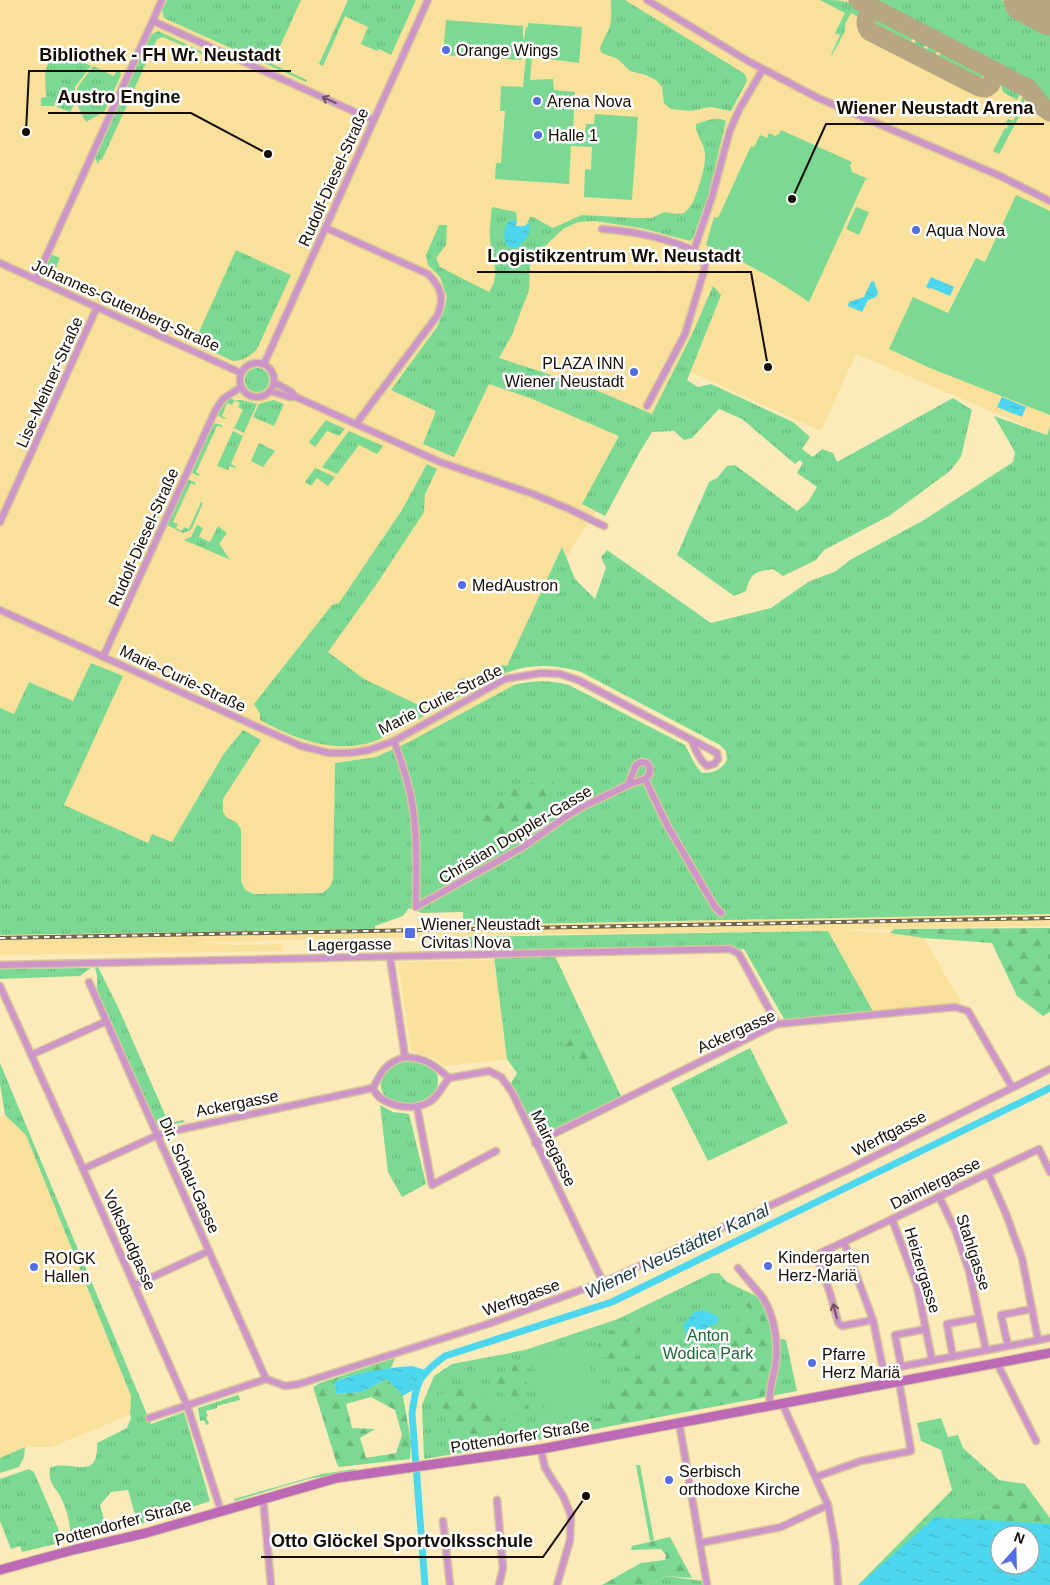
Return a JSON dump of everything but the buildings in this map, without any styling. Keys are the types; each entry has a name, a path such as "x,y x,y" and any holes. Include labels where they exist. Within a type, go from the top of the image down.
{"main road":[{"name":"Pottendorfer Straße","path":"0,1570 146,1533 337,1478 541,1449 1050,1353"}],"street":[{"path":"36,280 162,0"},
{"name":"Rudolf-Diesel-Straße","path":"264,364 428,0"},
{"path":"647,0 706,37 831,104 976,165 1050,201"},
{"path":"153,22 373,120"},
{"path":"694,250 712,197 730,130 740,108 763,69"},
{"path":"326,228 428,274 437,283 441,295 441,306 437,316 356,424"},
{"path":"602,229 667,241 694,250 706,258 704,271 685,334 647,406"},
{"name":"Johannes-Gutenberg-Straße","path":"0,263 241,373"},
{"name":"Lise-Meitner-Straße","path":"0,522 97,307"},
{"path":"250,364 264,364 272,372 272,387 258,397 251,396 241,387 239,380 241,373 250,364"},
{"name":"Rudolf-Diesel-Straße","path":"103,657 216,409 223,399 241,387"},
{"path":"272,387 290,398 296,397 430,458 533,494 604,526"},
{"name":"Marie-Curie-Straße","path":"0,610 251,724"},
{"name":"Marie Curie-Straße","path":"251,724 301,746 329,752 349,753 369,750 394,741 505,680 521,675 541,673 560,674 578,680 692,740"},
{"name":"Christian Doppler-Gasse","path":"394,741 411,798 415,830 416,907 523,847 564,818 645,779"},
{"path":"628,786 636,765 641,762 647,763 650,768 649,774 645,779 667,825 715,907 721,913"},
{"name":"Lagergasse","path":"0,965 730,949 739,954 777,1024"},
{"path":"390,957 405,1057"},
{"name":"Dir. Schau-Gasse","path":"89,982 266,1379"},
{"name":"Volksbadgasse","path":"0,986 83,1168 187,1405 221,1511"},
{"name":"Ackergasse","path":"535,1143 777,1024 955,1007 968,1011 1012,1087"},
{"path":"31,1055 107,1021"},
{"path":"405,1057 424,1060 436,1066 449,1078 432,1100 417,1106 406,1107 393,1104 375,1092 373,1088 380,1073 390,1062 405,1057"},
{"name":"Werftgasse","path":"266,1379 279,1385 292,1386 491,1323 603,1282 847,1170 1050,1069"},
{"name":"Mairegasse","path":"449,1078 489,1071 501,1077 512,1092 603,1282"},
{"name":"Ackergasse","path":"83,1168 158,1135 373,1088"},
{"path":"417,1106 432,1185 496,1151"},
{"name":"Daimlergasse","path":"873,1320 842,1326 838,1322 817,1258 820,1253 1038,1150 1050,1172"},
{"path":"988,1173 1022,1258 1038,1340"},
{"name":"Stahlgasse","path":"940,1196 956,1232 969,1271 986,1350"},
{"name":"Heizergasse","path":"892,1219 917,1286 932,1360"},
{"path":"844,1242 873,1320 886,1383"},
{"path":"134,1285 209,1251"},
{"path":"738,1268 763,1299 772,1319 776,1357 770,1388 770,1405"},
{"path":"1008,1346 1002,1315 1032,1310"},
{"path":"953,1356 946,1324 979,1318"},
{"name":"Heizergasse","path":"901,1366 895,1335 926,1329"},
{"path":"884,1370 1050,1338"},
{"path":"996,1363 1036,1441"},
{"path":"149,1418 266,1379"},
{"path":"816,1477 861,1461 911,1451 899,1381"},
{"path":"782,1403 828,1505 835,1544 838,1585"},
{"path":"679,1422 707,1585"},
{"path":"541,1449 545,1468 563,1496 571,1515 570,1540 557,1585"},
{"path":"263,1498 271,1585"},
{"path":"497,1500 503,1568 500,1585"},
{"path":"700,1543 780,1527 828,1505"},
{"path":"443,1521 450,1585"}],"shaded area":[{"path":"0,0 1050,0 1050,427 1047,435 856,354 821,431 691,372 576,541 508,671 514,685 407,743 376,757 335,763 333,880 329,888 322,893 254,894 245,890 241,881 241,829 236,822 227,819 223,812 223,799 261,739 223,755 172,843 148,843 64,805 122,676 73,702 29,682 14,714 0,708"},
{"path":"1050,914 1050,926 839,930 890,933 924,938 961,1002 874,1013 828,931 510,935 195,942 235,945 283,944 283,951 0,955 0,935 381,930 510,925"},
{"path":"494,960 507,1059 444,1066 435,1059 411,1051 398,962"},
{"name":"ROIGK Hallen","path":"5,1115 26,1135 131,1396 130,1414 51,1447 25,1447 0,1458 0,1116"}],"green space":[{"path":"167,0 301,0 272,64 307,80 306,82 164,18 162,10"},
{"path":"348,0 416,0 391,55 379,49 377,51 361,44 368,27 345,16 323,66 319,64"},
{"path":"611,0 625,0 745,74 747,81 731,111 710,107 691,111 671,109 664,103 662,87 656,80 630,71 618,59 602,53 600,49 611,23"},
{"path":"820,0 850,3 863,11 862,15 857,16 851,13 845,24 845,31 832,55 840,35 835,33 845,13"},
{"path":"869,0 1001,0 1050,25 1050,107 1042,93 1034,85"},
{"path":"875,16 913,34 914,36 911,41 914,43 918,38 926,41 924,48 927,49 930,44 938,47 936,54 939,56 944,50 981,69 983,77 977,78 874,25 872,20"},
{"name":"Arena Nova","path":"446,20 523,26 523,39 528,23 582,27 579,63 532,57 530,80 553,79 554,90 575,92 573,131 585,132 586,124 594,124 595,114 638,117 632,200 584,197 585,169 591,170 592,147 571,146 569,184 495,179 496,163 501,163 505,111 500,111 501,86 523,87 526,57 522,56 521,60 443,55"},
{"path":"158,31 205,53 204,55 163,37 157,39 102,160 100,159 98,164 95,158 151,35"},
{"path":"54,49 91,66 75,87 75,103 70,112 57,107 58,103 55,103 54,106 41,106 41,98 46,97 45,71"},
{"path":"93,66 114,76 117,70 120,71 121,75 104,112 86,122 78,105 76,92"},
{"path":"1005,83 1023,91 1026,97 1023,104 1050,118 1050,121 1024,108 999,154 993,151 1005,128 1007,129 1008,126 1005,124 1008,119 1014,121 1015,117 1013,116 1023,96 1020,94 1017,100 1003,92 1001,86"},
{"path":"712,119 726,121 708,196 693,238 690,241 641,228 595,221 578,222 563,229 544,247 530,266 529,290 512,335 499,358 591,388 652,414 693,332 713,286 721,295 687,380 698,387 711,384 793,422 810,437 802,449 813,457 822,449 833,453 837,462 953,398 972,410 961,457 950,471 889,516 824,550 816,560 783,576 773,569 754,574 746,591 734,596 677,555 709,482 717,478 727,466 735,465 797,511 808,502 817,487 797,473 803,463 800,460 795,464 742,419 719,409 692,438 684,440 674,431 652,432 605,516 582,504 619,436 530,398 489,384 454,457 423,444 436,411 391,390 437,327 445,308 447,297 440,277 428,265 426,255 439,225 447,225 446,245 436,258 440,267 489,292 493,286 495,273 490,235 492,207 516,212 517,221 511,220 505,243 530,223 527,224 530,217 553,228 582,215 652,218 664,212 684,213 693,202 705,160 705,151 697,132 696,124"},
{"path":"781,130 852,162 850,166 852,172 868,179 865,180 809,302 759,271 706,245 714,217 718,218 751,146 754,147 760,135 767,138 769,133 775,136"},
{"path":"1016,195 1050,211 1050,415 930,368 889,349 913,297 948,313 976,258 985,262"},
{"path":"856,207 869,212 859,235 846,229"},
{"path":"236,250 291,275 257,349 246,358 233,361 194,343"},
{"path":"51,254 60,258 54,273 72,281 70,287 52,279 45,268"},
{"path":"257,368 262,369 268,375 268,385 262,391 257,392 252,391 246,385 245,380 246,375 252,369"},
{"path":"230,397 235,400 232,405 227,403 222,416 226,418 224,419 217,415"},
{"path":"235,400 257,404 244,433 234,428 243,410 238,407 240,403"},
{"path":"273,400 284,404 274,426 253,417 259,404"},
{"path":"994,416 1047,435 1050,427 1050,914 463,925 463,912 422,913 409,908 403,916 375,926 375,929 0,935 0,708 14,714 29,682 73,701 91,663 123,676 64,805 148,843 152,834 172,842 223,755 243,730 261,740 223,799 223,812 227,818 236,822 241,829 241,881 245,890 254,894 322,893 329,888 333,880 335,763 376,757 407,743 514,685 541,681 569,685 685,745 694,763 702,773 717,770 725,763 727,760 726,751 720,745 581,672 544,666 527,667 498,676 451,701 449,698 460,679 466,678 473,681 481,675 485,666 494,669 502,665 507,666 562,547 575,579 595,599 606,568 601,557 607,550 711,623 771,608 808,582 836,571 850,560 924,520 1013,462 1015,452"},
{"path":"326,420 345,429 339,436 327,431 315,447 309,442"},
{"path":"214,423 222,425 222,427 217,426 196,472 200,475 198,476 191,472"},
{"path":"233,431 243,436 231,464 236,467 230,466 228,470 217,466"},
{"path":"349,431 383,446 377,454 359,445 337,474 322,467"},
{"path":"259,443 275,451 263,467 251,461"},
{"path":"427,464 437,469 425,494 424,512 378,582 328,652 364,679 427,709 424,716 375,741 346,746 331,746 301,739 260,720 260,714 254,704 332,605 339,603 402,510"},
{"path":"315,468 335,477 328,486 317,478 311,486 305,482"},
{"path":"188,480 195,482 196,485 191,483 173,522 178,524 176,528 182,531 184,527 189,529 201,502 203,503 191,530 183,533 167,525"},
{"path":"197,525 203,528 199,537 210,542 218,526 227,533 219,544 231,560 184,540 191,537"},
{"path":"552,776 557,796 539,818 504,840 490,841 479,830 475,819 509,790"},
{"path":"1050,928 1050,1012 1043,1016 1017,996 992,943 924,938 890,933 894,929"},
{"path":"828,931 874,1013 787,1024 744,949 554,954 622,1098 542,1140 510,1085 517,1073 507,1059 493,949 464,948 463,937"},
{"path":"95,967 98,967 118,1007 167,1119 174,1122 183,1120 185,1122 157,1126 97,991"},
{"path":"91,968 80,976 0,979 0,969"},
{"path":"561,1034 575,1039 592,1061 579,1075 573,1066 576,1059 566,1048"},
{"path":"750,1048 788,1123 708,1161 671,1088"},
{"path":"406,1061 420,1062 430,1067 436,1073 438,1080 436,1088 431,1095 423,1100 399,1103 384,1094 381,1087 382,1079 386,1072 394,1066"},
{"path":"0,1063 151,1424 184,1412 210,1501 138,1525 128,1490 111,1492 100,1505 107,1531 88,1535 86,1529 75,1532 76,1540 71,1538 66,1509 51,1482 50,1468 58,1466 82,1467 93,1463 97,1443 127,1428 131,1418 131,1396 26,1135 5,1115 0,1084"},
{"path":"380,1105 393,1112 409,1114 426,1184 402,1197 388,1172"},
{"name":"Anton Wodica Park","path":"712,1273 719,1273 727,1282 754,1295 773,1337 786,1340 797,1391 527,1442 424,1459 422,1405 434,1376 452,1364 525,1350 618,1319"},
{"path":"745,1291 762,1301 769,1316 773,1335 773,1363 763,1397 555,1436 554,1430 606,1416 608,1397 627,1388 625,1359 610,1360 608,1356 598,1360 593,1353 603,1337 631,1317 644,1327 634,1334 626,1324 624,1336 647,1370 667,1351 697,1345 701,1357 716,1358 730,1348 739,1335 737,1318 740,1308 756,1327 761,1319 740,1301"},
{"path":"582,1344 603,1412 552,1427 531,1359"},
{"path":"395,1358 391,1368 346,1377 334,1382 336,1394 362,1392 387,1379 403,1396 411,1442 410,1459 339,1467 313,1387","holes":["371,1397 395,1410 402,1435 396,1453 366,1458 360,1438 375,1429 352,1428 346,1404"]},
{"path":"512,1364 521,1367 530,1390 523,1386 519,1391 530,1409 514,1416 506,1407 505,1396 490,1385 495,1375 512,1374"},
{"path":"471,1385 478,1394 498,1399 497,1405 485,1413 503,1416 497,1426 516,1432 509,1445 448,1455 453,1444 445,1422 447,1412 437,1410 440,1395"},
{"path":"238,1395 240,1400 206,1411 209,1424 206,1425 204,1420 200,1421 198,1408"},
{"path":"941,1418 948,1437 958,1435 963,1448 999,1480 999,1504 957,1517 965,1529 990,1533 990,1575 1040,1575 1040,1573 1050,1581 1050,1585 858,1585 952,1490 941,1450 921,1441 917,1423"},
{"path":"25,1447 24,1457 19,1467 0,1473 0,1458"},
{"path":"636,1465 640,1465 654,1540 650,1541"},
{"path":"29,1469 34,1472 64,1542 22,1552 20,1546 11,1549 0,1521 0,1479"},
{"path":"355,1469 355,1471 308,1479 234,1501 234,1499 322,1474"},
{"path":"999,1480 1025,1484 1050,1518 1050,1581 1040,1558 1040,1525 990,1525 990,1531 965,1529 957,1517 999,1504"},
{"path":"670,1537 692,1578 666,1576 647,1585 602,1585 641,1563 665,1560 666,1555 661,1549 631,1550 632,1546"},
{"path":"666,1576 703,1581 704,1585 647,1585"}],"water":[{"path":"511,220 517,221 516,226 525,226 530,223 529,234 519,247 510,248 505,243 505,227"},
{"path":"931,277 954,287 950,296 926,287"},
{"path":"874,281 878,293 876,297 868,300 862,312 848,306 849,302 864,297 871,282"},
{"path":"1002,397 1026,407 1022,417 997,407"},
{"path":"702,1310 716,1315 719,1322 693,1338 686,1333 683,1325 694,1312"},
{"path":"412,1366 426,1370 416,1388 403,1396 387,1379 362,1392 336,1394 334,1382 372,1371"},
{"path":"935,1517 1050,1524 1050,1585 859,1585"}],"waterway":[{"name":"Wiener Neustädter Kanal","path":"425,1585 412,1413 415,1393 420,1380 436,1363 445,1356 612,1302 1050,1088"}],"taxiway":[{"path":"858,0 1029,89 1041,105 1050,112"},
{"path":"872,7 866,22 869,31 979,87 986,88 990,85 997,72"}],"runway":[{"path":"1026,0 1050,13"}],"railway":[{"path":"0,938 1050,918"}],"place":[{"name":"Orange Wings","path":"446,50"},
{"name":"Arena Nova","path":"537,101"},
{"name":"Bibliothek - FH Wr. Neustadt","path":"26,132"},
{"name":"Halle 1","path":"538,135"},
{"name":"Austro Engine","path":"268,154"},
{"name":"Wiener Neustadt Arena","path":"792,199"},
{"name":"Aqua Nova","path":"916,230"},
{"name":"Logistikzentrum Wr. Neustadt","path":"768,367"},
{"name":"PLAZA INN Wiener Neustadt","path":"634,372"},
{"name":"MedAustron","path":"462,585"},
{"name":"Wiener Neustadt Civitas Nova","path":"410,933"},
{"name":"Kindergarten Herz-Mariä","path":"768,1266"},
{"name":"ROIGK Hallen","path":"34,1267"},
{"name":"Pfarre Herz Mariä","path":"812,1363"},
{"name":"Serbisch orthodoxe Kirche","path":"669,1480"},
{"name":"Otto Glöckel Sportvolksschule","path":"586,1496"}]}
